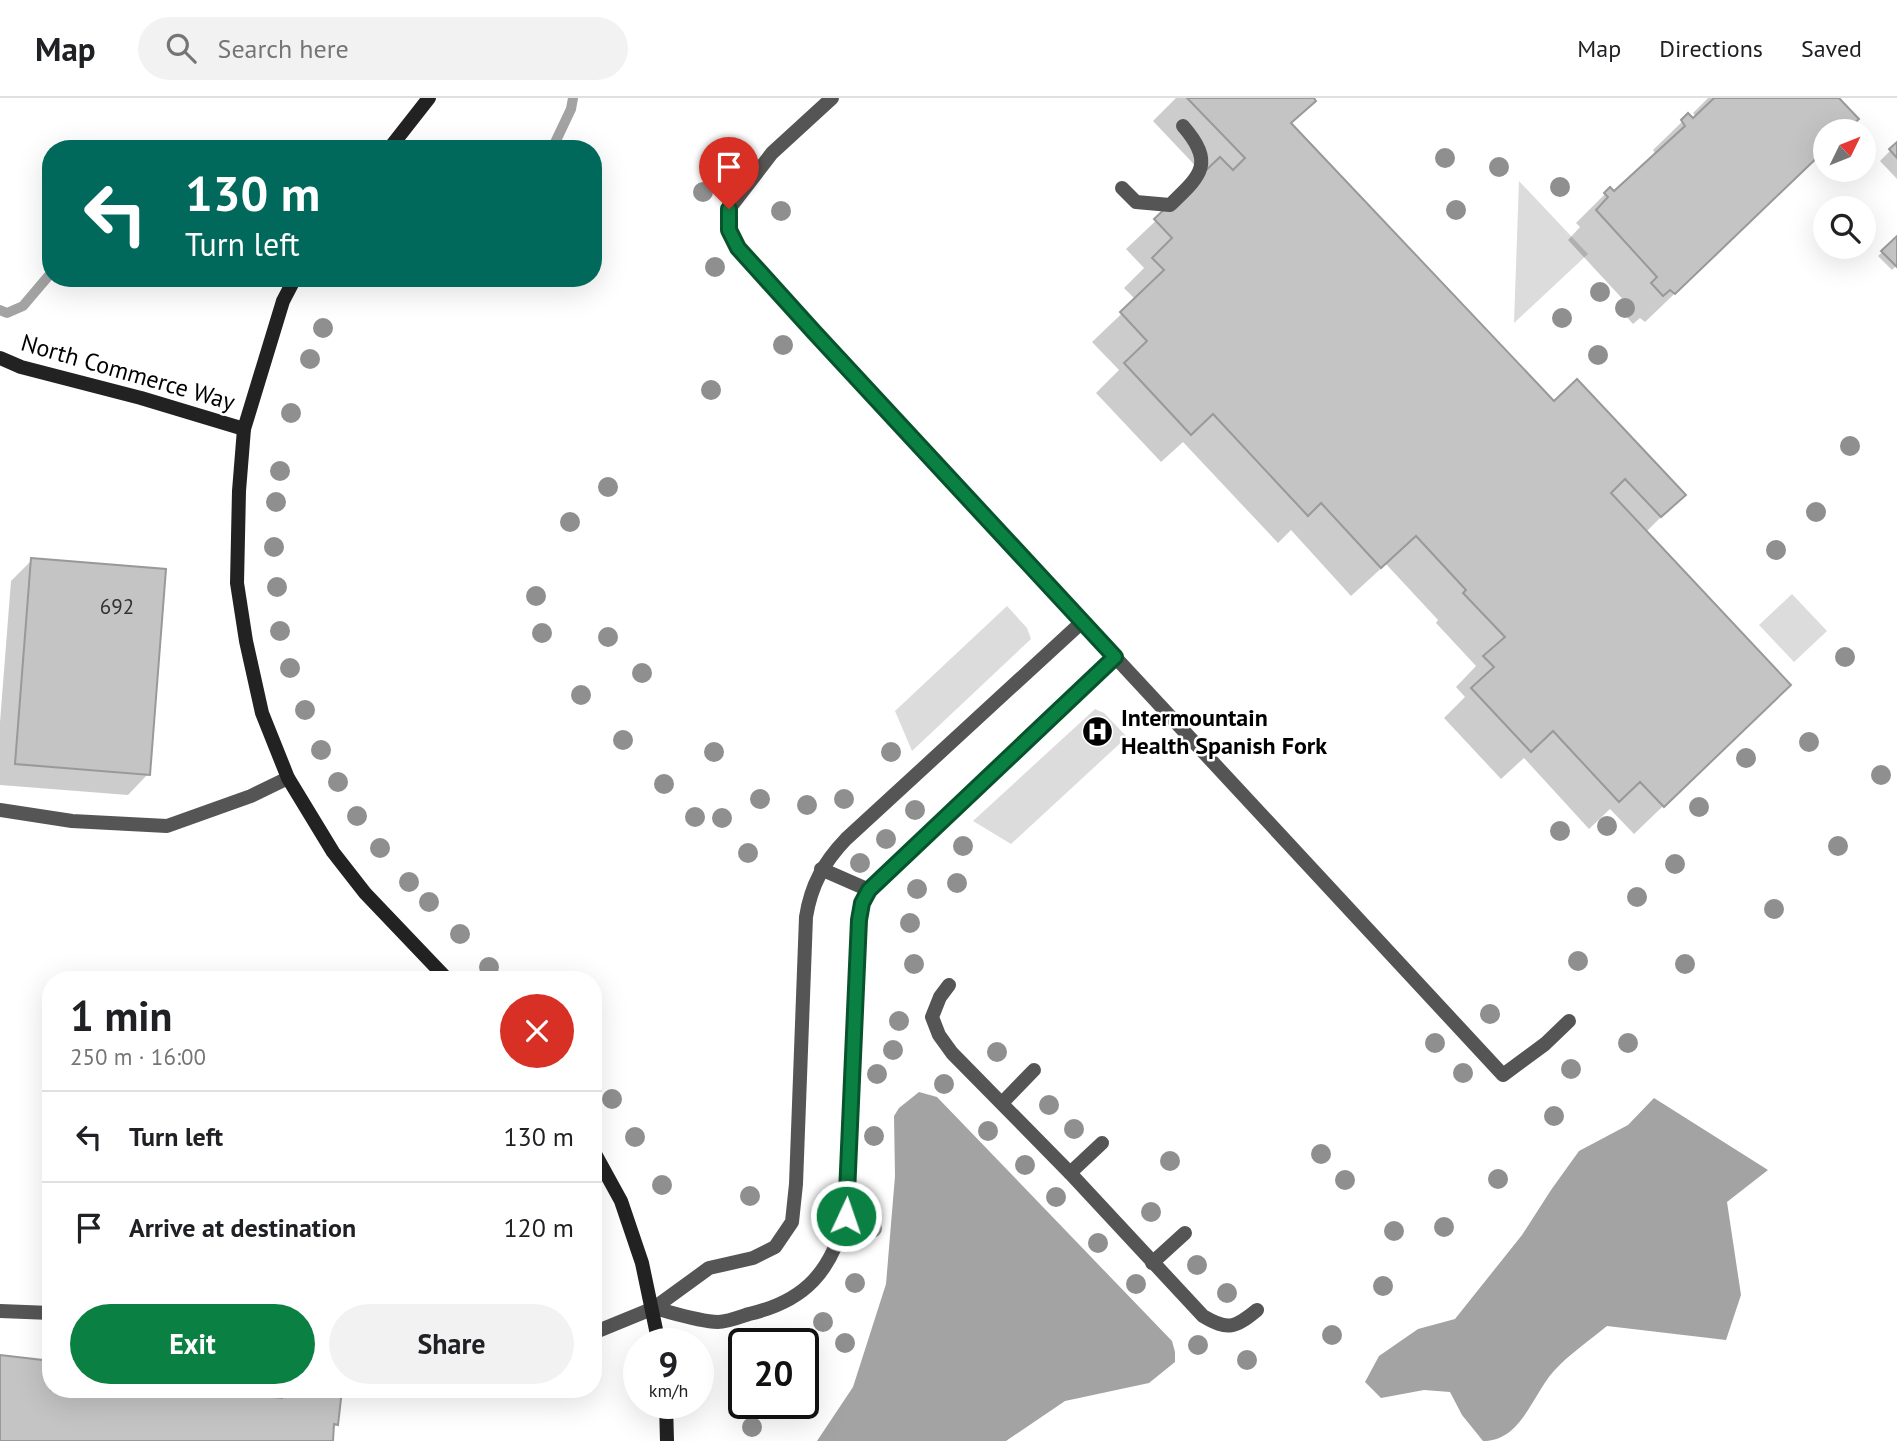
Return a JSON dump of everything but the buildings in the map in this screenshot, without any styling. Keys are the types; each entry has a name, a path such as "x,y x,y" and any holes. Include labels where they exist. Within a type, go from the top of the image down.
{"street":[{"path":"396,140 429,98"},
{"path":"290,287 283,302 244,429 239,491 237,583 246,641 262,713 288,778 332,852 365,893 439,971"},
{"name":"North Commerce Way","path":"0,358 22,367 141,398 244,429"},
{"path":"602,1166 621,1201 642,1263 657,1328"},
{"path":"666,1419 667,1441"}],"lane":[{"path":"832,98 772,153 729,209 729,230 738,248 1503,1075 1545,1044 1569,1021"},
{"path":"1122,188 1136,202 1170,205 1198,178 1202,156 1183,126"},
{"path":"602,1329 654,1308 709,1268 753,1258 775,1247 792,1222 796,1184 806,917 813,886 821,869 846,839 1082,622"},
{"path":"654,1308 720,1322 765,1311 792,1298 816,1280 833,1257 846,1216 859,920 862,903 869,890 1115,657"},
{"path":"0,810 72,821 167,826 251,796 288,778"},
{"path":"821,869 869,890"},
{"path":"949,985 940,996 932,1017 939,1035 952,1053 1070,1173 1203,1316 1220,1326 1239,1324 1257,1310"},
{"path":"1002,1103 1034,1070"},
{"path":"1070,1173 1102,1143"},
{"path":"1152,1263 1185,1233"},
{"path":"0,1311 42,1313"}],"shaded area":[{"path":"1519,181 1588,254 1514,323"},
{"path":"1792,594 1827,631 1794,662 1759,625"},
{"path":"1007,606 1027,628 1031,639 912,751 895,711"},
{"path":"1095,709 1104,713 1127,737 1011,844 973,821"},
{"path":"919,1092 937,1097 1172,1341 1175,1362 1149,1383 1065,1401 1006,1441 817,1441 853,1387 886,1284 895,1176 894,1116 899,1108"},
{"path":"1654,1098 1768,1170 1727,1202 1741,1295 1726,1340 1607,1326 1553,1372 1516,1425 1507,1434 1496,1439 1483,1441 1462,1415 1450,1392 1424,1390 1381,1398 1365,1382 1379,1356 1418,1329 1455,1319 1522,1235 1579,1151 1628,1125"}],"waterway":[{"path":"556,140 571,109 573,98"},
{"path":"0,310 7,313 23,306 42,284"}],"place":[{"name":"Intermountain Health Spanish Fork","path":"1098,731"}],"route":[{"path":"729,209 729,230 738,248 1115,657 869,890 862,903 859,920 846,1216"}]}
